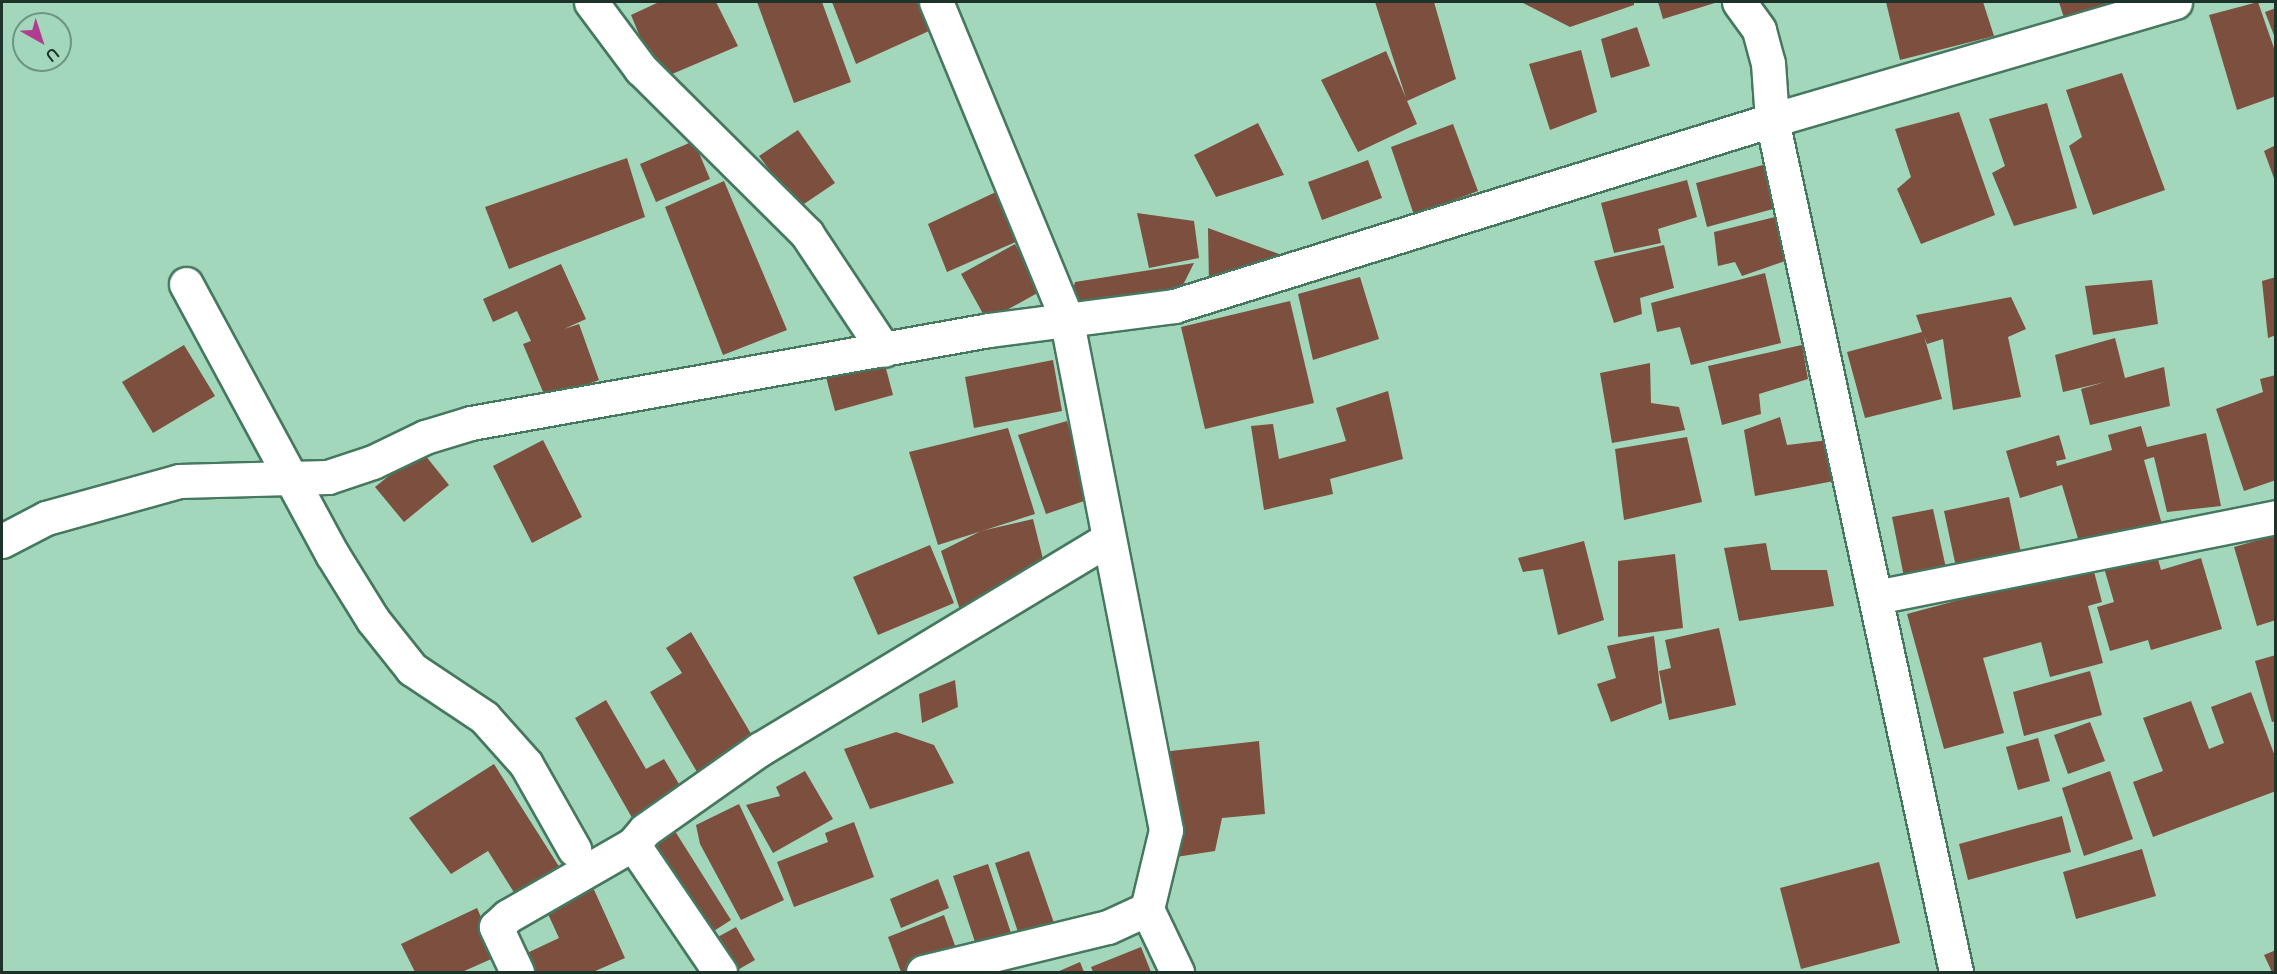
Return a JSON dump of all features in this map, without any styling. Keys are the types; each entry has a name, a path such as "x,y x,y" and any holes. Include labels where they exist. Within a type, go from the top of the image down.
{"street":[{"path":"936,2 1066,317 1107,540 1166,831 1147,909 1177,972"},
{"path":"1739,2 1759,30 1768,63 1772,120 1956,972"},
{"path":"2,541 46,518 178,481 328,477 373,462 425,437 471,423 1066,317 1174,306 1772,120 2175,2"},
{"path":"598,3 641,69 807,234 884,350"},
{"path":"186,284 291,478 373,620 412,669 484,717 526,764 574,849"},
{"path":"1876,597 2276,517"},
{"path":"517,972 496,927 633,844 645,830 760,750 1107,540"},
{"path":"633,844 720,972"},
{"path":"923,972 1108,927 1147,909"}],"building":[{"path":"659,2 716,2 738,46 658,80 631,15"},
{"path":"757,2 822,2 851,82 794,103"},
{"path":"832,2 917,2 929,31 856,64"},
{"path":"1375,2 1434,2 1456,79 1407,101 1417,124 1358,152 1321,80 1386,51 1406,98"},
{"path":"1521,2 1634,2 1634,5 1570,27"},
{"path":"1658,2 1718,2 1663,19"},
{"path":"1886,2 1983,2 1994,36 1900,60"},
{"path":"2059,2 2107,2 2107,3 2065,21"},
{"path":"2258,2 2276,54 2276,96 2237,110 2209,15"},
{"path":"2276,8 2276,38 2275,38 2265,12"},
{"path":"1637,27 1650,66 1611,78 1601,39"},
{"path":"1581,50 1597,112 1550,130 1529,64"},
{"path":"2122,73 2165,190 2093,215 2069,146 2082,137 2066,90"},
{"path":"2047,103 2077,208 2014,226 1992,173 2005,166 1989,119"},
{"path":"1959,112 1995,215 1921,244 1897,189 1911,177 1895,129"},
{"path":"1258,123 1284,175 1216,197 1194,155"},
{"path":"1453,124 1478,191 1414,215 1391,147"},
{"path":"798,130 835,183 798,208 759,156"},
{"path":"694,141 710,179 656,202 640,164"},
{"path":"2276,145 2276,181 2275,181 2264,151"},
{"path":"627,158 645,217 509,269 485,207"},
{"path":"1368,160 1382,198 1322,220 1308,182"},
{"path":"1763,165 1773,209 1707,227 1696,183"},
{"path":"1687,180 1697,217 1658,229 1661,243 1614,253 1601,203"},
{"path":"724,181 787,330 723,355 665,207"},
{"path":"998,191 1020,240 947,272 928,224"},
{"path":"1137,213 1194,221 1199,258 1149,268"},
{"path":"1775,217 1788,260 1742,276 1735,262 1718,266 1714,232"},
{"path":"1208,228 1290,258 1209,285"},
{"path":"1015,244 1041,291 987,321 961,274"},
{"path":"1664,245 1674,288 1640,298 1642,314 1614,323 1594,261"},
{"path":"1194,263 1183,285 1200,293 1067,312 1075,282"},
{"path":"561,264 586,319 564,329 579,324 599,380 546,399 523,344 531,341 517,311 493,322 483,299"},
{"path":"1765,273 1781,343 1691,365 1680,327 1657,332 1651,303"},
{"path":"1360,277 1379,339 1313,360 1298,294"},
{"path":"2276,277 2276,335 2268,338 2262,281"},
{"path":"2152,280 2158,324 2093,335 2085,286"},
{"path":"2011,297 2026,329 2008,337 2021,397 1953,410 1943,339 1927,344 1924,336 1942,399 1865,418 1847,352 1922,332 1916,315"},
{"path":"1290,301 1314,403 1205,429 1181,327"},
{"path":"2115,338 2125,378 2164,367 2170,406 2090,425 2081,389 2105,382 2063,392 2055,355"},
{"path":"184,345 215,396 153,433 122,382"},
{"path":"1802,345 1808,379 1759,394 1761,414 1722,425 1708,366"},
{"path":"1053,360 1062,411 974,428 965,377"},
{"path":"884,361 893,395 835,411 826,377"},
{"path":"1650,363 1651,403 1679,407 1685,430 1612,443 1600,373"},
{"path":"2276,375 2276,480 2244,491 2216,409 2263,392 2260,379"},
{"path":"1388,391 1403,459 1330,479 1333,494 1264,510 1251,426 1273,424 1279,459 1346,441 1336,408"},
{"path":"1780,417 1787,445 1829,440 1834,481 1755,496 1744,430"},
{"path":"1067,421 1090,499 1046,514 1018,435"},
{"path":"2141,426 2147,447 2206,433 2221,506 2167,512 2154,457 2144,460 2163,528 2082,552 2062,485 2020,498 2006,451 2059,435 2066,459 2056,461 2057,466 2112,450 2108,435"},
{"path":"1008,428 1035,514 938,545 909,452"},
{"path":"1687,437 1702,502 1624,520 1615,449"},
{"path":"543,440 582,517 532,543 493,466"},
{"path":"421,450 449,485 404,522 375,487"},
{"path":"2009,497 2024,567 1959,581 1944,511"},
{"path":"1933,509 1946,568 1904,577 1892,517"},
{"path":"1033,519 1046,571 961,613 941,551 981,531"},
{"path":"2276,535 2276,620 2257,626 2234,547"},
{"path":"1584,541 1604,620 1558,635 1543,569 1523,572 1518,558"},
{"path":"1766,543 1771,570 1827,570 1834,606 1739,621 1724,548"},
{"path":"930,545 954,603 878,635 853,577"},
{"path":"2154,545 2161,570 2201,558 2222,629 2151,650 2148,640 2110,651 2097,607 2114,602 2102,561"},
{"path":"1675,554 1683,628 1618,637 1618,561"},
{"path":"2092,564 2102,602 2088,606 2103,663 2050,677 2041,642 1983,658 2004,733 1944,749 1907,614"},
{"path":"1719,628 1736,705 1669,720 1659,671 1671,668 1665,640"},
{"path":"691,632 757,744 700,777 650,692 682,673 666,648"},
{"path":"1654,636 1662,703 1611,722 1597,684 1616,678 1607,646"},
{"path":"2276,655 2276,721 2272,722 2255,661"},
{"path":"2090,671 2102,715 2024,736 2013,692"},
{"path":"955,680 958,707 922,723 919,694"},
{"path":"2251,692 2276,759 2276,791 2153,837 2133,782 2163,771 2143,718 2191,701 2209,749 2224,743 2211,707"},
{"path":"606,700 646,769 664,759 685,794 635,823 575,718"},
{"path":"2090,722 2105,761 2068,774 2054,735"},
{"path":"896,732 934,745 954,783 870,809 844,749"},
{"path":"2038,738 2050,781 2018,790 2006,747"},
{"path":"1259,741 1265,814 1222,818 1215,851 1176,857 1162,752"},
{"path":"494,764 560,868 515,894 488,851 451,874 409,818"},
{"path":"805,771 833,819 773,853 746,805 780,796 776,787"},
{"path":"2110,771 2133,839 2084,856 2062,788"},
{"path":"739,804 784,900 741,920 700,844 696,825"},
{"path":"2062,816 2071,852 1968,880 1959,844"},
{"path":"854,822 874,877 794,907 777,862 828,842 825,833"},
{"path":"673,828 731,920 703,938 645,844"},
{"path":"2142,849 2156,896 2076,919 2063,872"},
{"path":"1029,851 1055,926 1020,938 995,863"},
{"path":"1879,862 1900,943 1801,969 1780,888"},
{"path":"988,864 1013,939 978,951 953,876"},
{"path":"938,879 949,908 901,928 890,899"},
{"path":"590,881 625,958 593,972 536,972 527,953 559,938 543,903"},
{"path":"477,908 498,956 462,972 415,972 401,944"},
{"path":"944,915 958,954 901,972 888,937"},
{"path":"736,927 755,960 734,972 716,938"},
{"path":"1141,947 1151,972 1093,972 1091,967"},
{"path":"2276,950 2276,972 2272,972 2264,955"},
{"path":"1080,962 1084,972 1057,972"}]}
